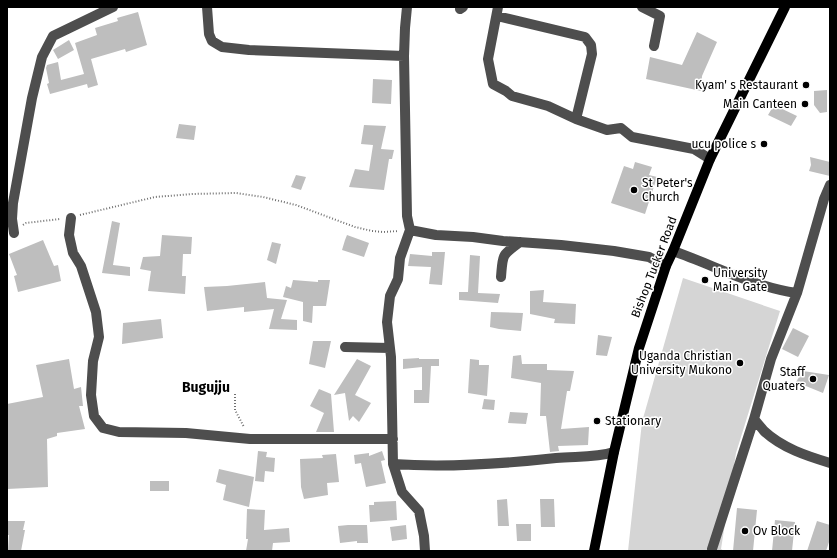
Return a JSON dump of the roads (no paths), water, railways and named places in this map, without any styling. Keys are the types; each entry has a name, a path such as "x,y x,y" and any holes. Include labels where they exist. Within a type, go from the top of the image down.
{"main road":[{"name":"Bishop Tucker Road","path":"594,551 614,452 639,348 666,266 710,159 785,7"}],"street":[{"path":"14,233 12,203 32,98 42,57 53,36 113,7"},
{"path":"207,7 209,34 212,41 222,47 249,50 404,56"},
{"path":"407,7 404,56 407,216 410,230 400,258 398,279 390,296 387,322 390,348 393,464 402,492 419,511 424,536 425,551"},
{"path":"642,7 660,16 654,46"},
{"path":"576,119 592,54 591,45 585,37 497,12 488,59 493,84 512,96 548,106 576,119 607,130 621,128 632,137 694,150 710,159"},
{"path":"712,549 754,419 771,359 797,293 829,189"},
{"path":"70,218 69,235 73,253 81,266 96,312 99,337 93,361 91,395 94,416 103,428 119,432 186,433 250,439 393,439"},
{"path":"410,230 436,235 473,237 614,251 649,257 666,266"},
{"path":"501,277 502,257 520,242"},
{"path":"673,251 775,290 797,293"},
{"path":"345,346 390,348"},
{"path":"754,419 764,431 778,441 796,451 830,463"},
{"path":"393,464 449,466 496,465 576,457 602,456 614,452"}],"place":[{"name":"Kyam' s Restaurant","path":"806,85"},
{"name":"Main Canteen","path":"805,104"},
{"name":"ucu police s","path":"764,144"},
{"name":"St Peter's Church","path":"634,190"},
{"name":"University Main Gate","path":"705,280"},
{"name":"Uganda Christian University Mukono","path":"740,363"},
{"name":"Staff Quaters","path":"813,379"},
{"name":"Stationary","path":"597,421"},
{"name":"Ov Block","path":"745,531"}],"district":[{"name":"Bugujju","path":"206,387"}]}
